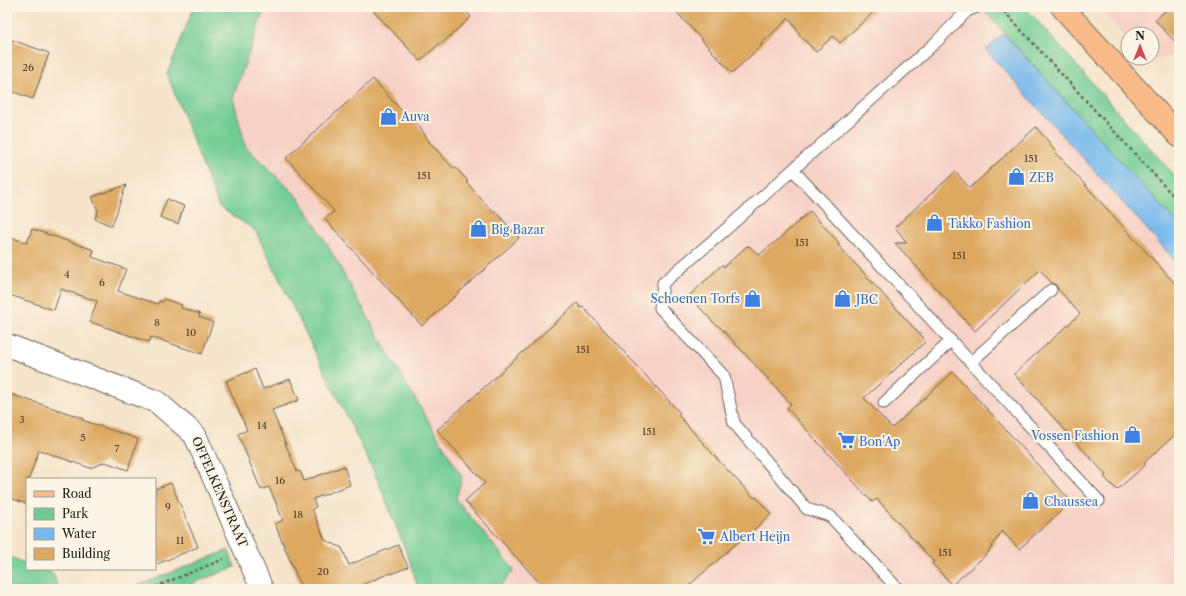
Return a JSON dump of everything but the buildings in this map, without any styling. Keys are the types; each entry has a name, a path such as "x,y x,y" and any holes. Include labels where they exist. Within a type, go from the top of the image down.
{"main road":[{"path":"1062,7 1179,136"}],"street":[{"name":"OFFELKENSTRAAT","path":"7,345 157,402 196,435 262,589"}],"lane":[{"path":"898,589 830,516 807,509 734,423 724,376 660,308 663,283 793,170 935,43 967,9 977,7"},
{"path":"793,170 1099,501"},
{"path":"971,362 1050,290"},
{"path":"884,403 951,341"}],"path":[{"path":"1000,7 1179,202"},
{"path":"150,589 246,550"}],"shaded area":[{"path":"265,7 981,7 1179,226 1179,589 498,589 514,570 456,499 429,422 300,199 246,147 233,98"},
{"path":"1098,7 1179,7 1179,52 1160,59 1160,26 1120,26 1120,31"}],"green space":[{"path":"194,7 265,7 233,98 246,147 300,199 389,355 462,477 456,499 514,570 498,589 418,589 412,567 377,478 255,230 219,207 167,74"},
{"path":"981,7 1025,7 1179,181 1179,226"},
{"path":"228,550 235,567 178,589 129,589"},
{"path":"7,556 26,564 26,570 43,570 53,574 59,589 7,589"}],"water":[{"path":"1002,35 1005,35 1179,225 1179,265 986,50"}],"place":[{"name":"Auva","path":"388,116"},
{"name":"ZEB","path":"1016,177"},
{"name":"Takko Fashion","path":"935,223"},
{"name":"Big Bazar","path":"478,229"},
{"name":"Schoenen Torfs","path":"753,298"},
{"name":"JBC","path":"843,299"},
{"name":"Vossen Fashion","path":"1132,435"},
{"name":"Bon’Ap","path":"846,441"},
{"name":"Chaussea","path":"1031,501"},
{"name":"Albert Heijn","path":"707,536"}]}
